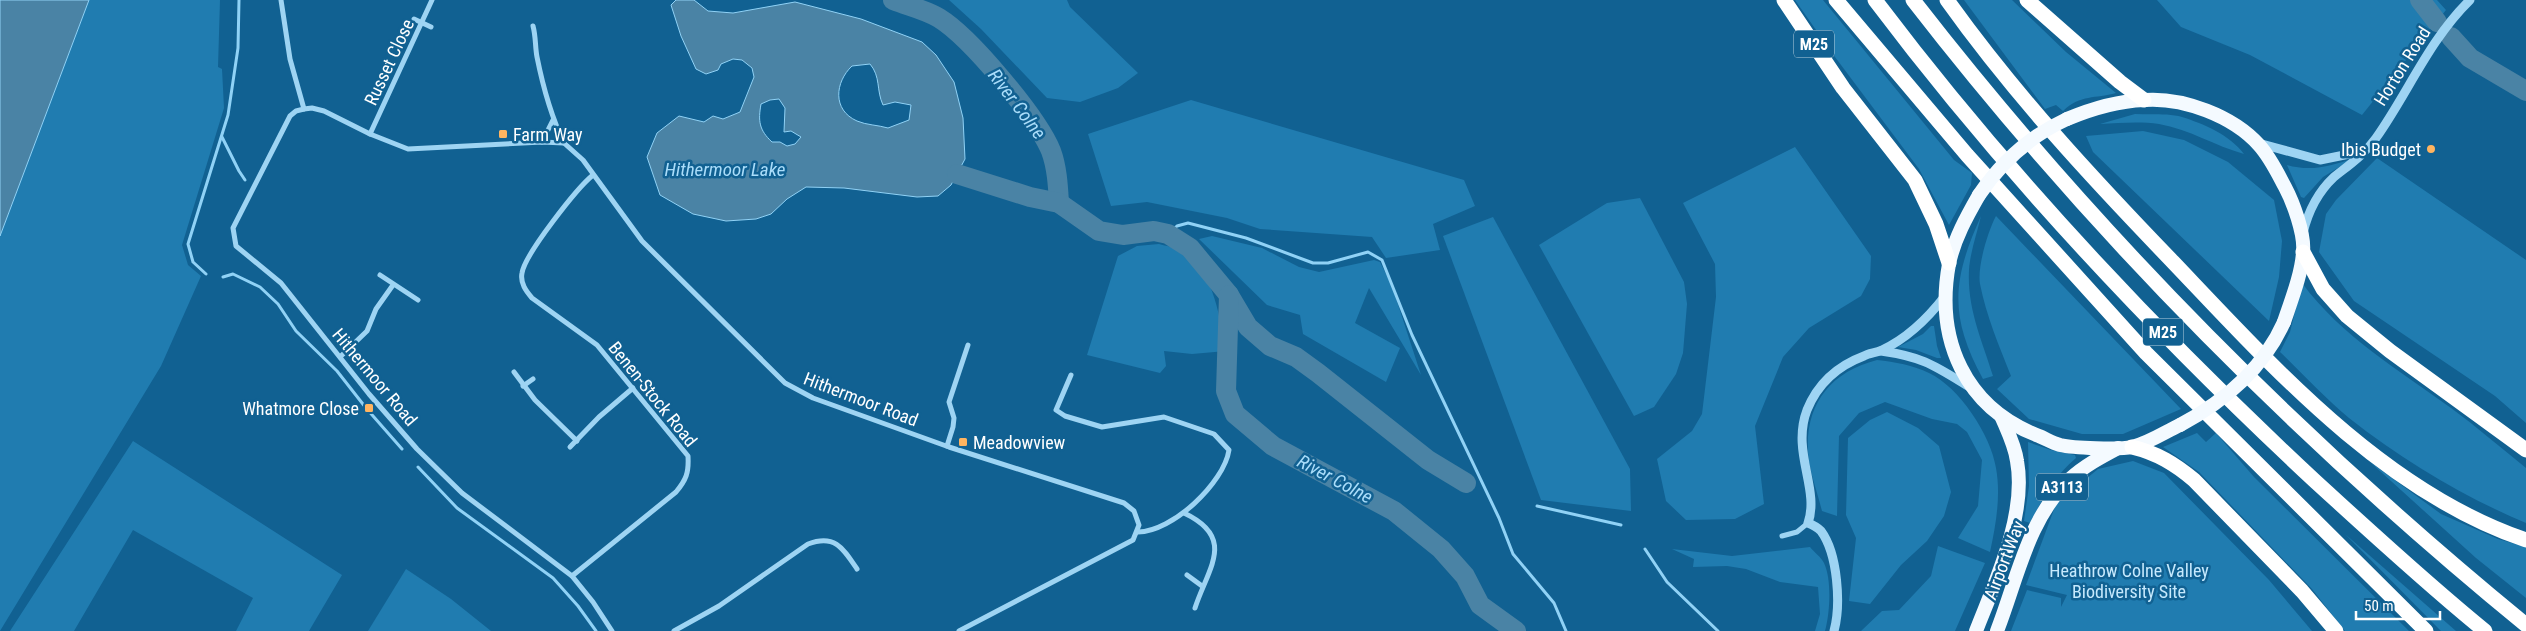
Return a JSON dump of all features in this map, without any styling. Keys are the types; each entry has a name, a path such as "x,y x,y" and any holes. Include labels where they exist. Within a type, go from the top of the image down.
{"highway":[{"name":"M25","path":"1784,0 1843,88 1915,180 1936,224 1949,263"},
{"name":"M25","path":"1836,0 1973,162 2146,353 2426,631"},
{"name":"M25","path":"1875,0 1965,112 2038,198 2130,298 2257,427 2396,555 2485,631"},
{"name":"M25","path":"1913,0 2054,170 2148,273 2271,400 2402,520 2526,625"},
{"path":"1947,0 2036,112 2140,228 2250,342 2325,415 2408,479 2479,522 2526,540"},
{"path":"2027,0 2120,82 2144,100"},
{"path":"2336,631 2290,578 2177,465 2160,456 2126,447 2061,445 2028,432 2002,418 1973,390 1957,362 1951,343 1945,296 1949,263 1966,218 1979,195 2000,166 2026,142 2067,118 2101,107 2144,100 2181,104 2204,110 2229,122 2258,143 2276,169 2292,200 2303,244 2323,289 2347,316 2390,351 2526,450"},
{"name":"Airport Way","path":"1997,631 2036,524 2053,498 2069,479 2091,462 2180,424 2220,401 2245,379 2272,344 2284,322 2303,244"},
{"name":"Airport Way","path":"1976,631 2008,544 2018,500 2018,463 2002,418"}],"street":[{"path":"281,0 290,59 304,109 312,108 324,111 370,134 408,149 542,142 564,143 553,120 536,55 536,38 533,26"},
{"name":"Russet Close","path":"370,134 432,0"},
{"name":"Horton Road","path":"2303,244 2306,220 2318,196 2334,178 2355,162 2376,139 2433,44 2470,0"},
{"path":"414,19 431,27"},
{"name":"Hithermoor Road","path":"304,109 290,116 233,228 233,239 236,246 280,283 417,449 462,493 572,576 593,602 612,631"},
{"path":"542,142 553,120"},
{"name":"Hithermoor Road","path":"564,143 583,160 642,241 778,378 814,398 947,446 1124,502 1134,511 1140,525 1138,532"},
{"path":"2258,143 2320,160 2364,151"},
{"name":"Benen-Stock Road","path":"572,576 676,492 686,480 689,470 688,456 597,345 532,298 524,288 522,273 529,257 579,186 593,175"},
{"path":"380,275 418,300"},
{"path":"340,357 367,332 376,309 393,285"},
{"path":"1782,536 1797,532 1808,523 1812,504 1802,448 1802,428 1814,396 1834,372 1865,355 1881,351 1923,322 1945,296"},
{"path":"947,446 954,418 949,402 968,345"},
{"path":"1881,351 1908,355 1928,361 1973,390"},
{"path":"514,372 523,386 577,441"},
{"path":"960,631 1120,548 1132,540 1138,532 1153,531 1184,513 1195,504 1228,459 1229,450 1214,434 1164,417 1102,427 1065,416 1056,410 1071,375"},
{"path":"523,386 532,379"},
{"path":"570,447 599,417 632,388"},
{"path":"1184,513 1208,528 1216,554 1195,608"},
{"path":"1808,523 1821,531 1830,553 1838,593 1838,617 1834,631"},
{"path":"674,631 719,606 808,544 820,540 832,542 843,548 857,569"},
{"path":"1187,575 1202,586"}],"green space":[{"path":"89,0 220,0 218,67 222,69 224,108 182,245 188,265 201,276 161,366 0,631 0,236"},
{"path":"949,0 1067,0 1070,7 1138,73 1118,88 1080,102 1047,98 981,29"},
{"path":"1795,0 1823,0 1954,160 1972,173 1971,185 1949,225 1919,169"},
{"path":"1964,0 2012,0 2066,52 2116,93 2082,99 2063,111 2056,105 2045,109"},
{"path":"2157,0 2437,0 2446,10 2362,115 2250,55 2181,27"},
{"path":"1191,100 1464,180 1475,206 1433,224 1440,250 1386,258 1372,237 1260,229 1227,218 1147,202 1111,206 1088,134"},
{"path":"2135,114 2182,117 2208,127 2224,136 2232,141 2244,154 2170,126 2137,122 2100,124"},
{"path":"2143,131 2184,140 2228,162 2274,200 2282,241 2279,277 2269,321 2093,152 2086,136"},
{"path":"1795,147 1871,256 1870,279 1861,296 1809,328 1783,357 1755,426 1764,504 1735,519 1686,520 1666,501 1657,459 1692,431 1702,414 1716,297 1715,264 1683,203"},
{"path":"2354,158 2323,177 2304,198 2301,197 2287,165 2313,168"},
{"path":"2377,158 2526,260 2526,423 2495,396 2354,301 2319,252 2326,214 2336,200"},
{"path":"1640,198 1684,282 1687,304 1683,353 1676,374 1654,407 1634,416 1539,245 1607,203"},
{"path":"1981,216 1971,257 1969,284 1976,324 1993,376 1983,379 1964,336 1958,298 1964,260"},
{"path":"1996,216 2181,409 2123,434 2082,434 2029,419 1997,389 2011,376 1989,319 1979,277 1984,249"},
{"path":"1493,217 1630,469 1631,511 1541,500 1443,236"},
{"path":"1212,236 1262,248 1299,267 1319,272 1374,260 1380,262 1392,286 1421,375 1369,288 1355,323 1400,348 1386,382 1303,334 1300,315 1267,305 1199,239"},
{"path":"1159,244 1181,251 1201,271 1214,296 1226,351 1192,354 1164,351 1166,366 1160,373 1087,355 1118,256 1137,246"},
{"path":"2302,283 2335,320 2372,352 2461,415 2526,468 2526,523 2434,477 2391,449 2349,418 2280,352 2290,332"},
{"path":"1931,326 1934,326 1941,358 1916,350 1898,347 1923,334"},
{"path":"1877,360 1917,368 1940,380 1962,401 1981,427 1993,455 1998,489 1997,510 1990,552 1958,538 1978,506 1982,460 1967,432 1957,424 1932,419 1885,402 1859,413 1839,436 1837,516 1822,511 1809,462 1808,443 1814,410 1821,396 1831,384 1859,366"},
{"path":"1887,412 1918,428 1939,446 1951,492 1944,516 1927,541 1901,565 1870,604 1849,601 1856,538 1846,515 1848,438 1870,420"},
{"path":"2197,433 2206,442 2216,433 2254,477 2409,631 2345,631 2312,589 2199,472 2163,447"},
{"path":"133,441 342,575 309,631 236,631 253,598 133,530 74,631 10,631"},
{"path":"2028,442 2051,450 2075,455 2076,458 2055,480 2030,523 2024,521 2029,486"},
{"name":"Heathrow Colne Valley Biodiversity Site","path":"2133,461 2164,473 2269,580 2312,631 2011,631 2027,590 2061,598 2061,607 2067,595 2026,585 2056,504 2098,469"},
{"path":"2370,462 2441,514 2498,539 2526,547 2526,598 2476,558"},
{"path":"2345,534 2456,631 2441,631"},
{"path":"1938,546 1985,563 1955,631 1861,631 1882,611 1899,610 1931,576"},
{"path":"1810,547 1824,563 1827,570 1829,606 1825,631 1815,631 1820,614 1818,587 1780,582 1746,569 1727,566 1693,567 1694,559 1672,549 1732,556"},
{"path":"406,569 451,599 491,631 368,631"}],"water":[{"path":"0,0 89,0 0,236"},
{"name":"Hithermoor Lake","path":"676,0 694,0 708,11 733,13 795,2 861,19 922,42 936,55 954,82 963,118 965,159 951,185 938,196 917,197 844,188 806,187 787,199 771,214 756,219 726,221 693,214 660,195 647,157 657,133 679,116 704,122 713,116 723,119 740,112 754,77 752,68 742,60 733,59 721,64 718,70 706,74 696,69 681,36 671,5","holes":["870,64 876,74 883,105 895,102 911,105 909,120 888,128 857,121 843,110 839,95 842,80 846,73 852,66","779,99 785,108 784,132 791,131 801,137 795,144 787,146 780,142 772,142 760,125 761,104"]}],"waterway":[{"path":"206,274 193,262 188,244 228,115 238,48 239,0"},
{"name":"River Colne","path":"893,0 934,15 952,28 984,59 1018,99 1051,151 1056,170 1059,203"},
{"path":"2420,0 2437,22"},
{"path":"2451,37 2470,58 2526,91"},
{"path":"222,137 245,180"},
{"name":"River Colne","path":"957,174 1030,197 1059,203 1099,231 1123,235 1154,231 1168,234 1190,248 1229,295 1248,327 1270,346 1296,357 1428,460 1466,483"},
{"path":"1168,234 1177,226 1188,223 1246,238 1313,263 1328,263 1368,252 1382,260 1412,335 1499,518 1513,554 1554,603 1566,631"},
{"path":"223,277 233,274 260,287 278,304 296,331 337,371 402,449"},
{"name":"River Colne","path":"1229,295 1226,391 1235,414 1273,446 1394,511 1441,549 1465,576 1480,605 1516,631"},
{"path":"418,467 457,508 553,578 578,606 596,631"},
{"name":"River Colne","path":"1537,506 1621,525"},
{"name":"River Colne","path":"1645,549 1667,582 1718,631"}],"place":[{"name":"Farm Way","path":"503,134"},
{"name":"Ibis Budget","path":"2431,149"},
{"name":"Whatmore Close","path":"369,408"},
{"name":"Meadowview","path":"963,442"}]}
